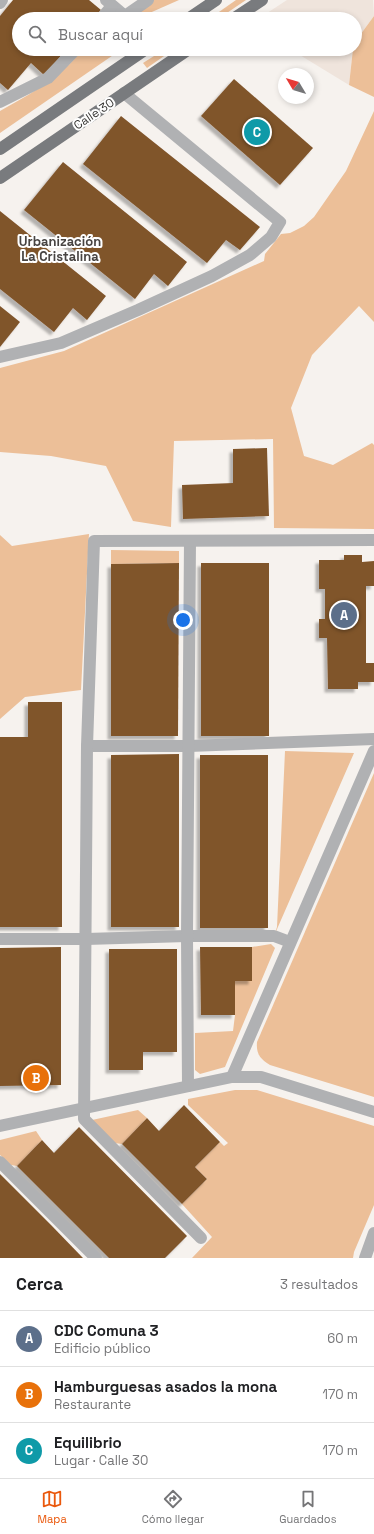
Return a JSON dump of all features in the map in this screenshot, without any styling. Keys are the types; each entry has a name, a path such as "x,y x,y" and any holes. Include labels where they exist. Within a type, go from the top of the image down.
{"main road":[{"path":"198,12 216,0"},
{"path":"244,12 262,0"},
{"name":"Calle 30","path":"0,150 136,56"},
{"name":"Calle 30","path":"0,178 179,56"}],"street":[{"path":"130,12 148,0"},
{"path":"104,12 109,3 119,12"},
{"path":"0,102 48,78 69,56"},
{"path":"0,357 61,343 212,276 250,255 271,237 280,222 124,93"},
{"path":"188,1086 187,936 190,746 190,540"},
{"path":"201,1238 84,1119 87,746 94,541 374,540"},
{"path":"87,746 190,746 374,739"},
{"path":"232,1077 374,751"},
{"path":"0,939 274,936 290,942"},
{"path":"0,1126 232,1077 261,1077 374,1112"},
{"path":"0,1162 96,1258"},
{"path":"365,1258 374,1233"}],"shaded area":[{"path":"149,0 179,0 152,12 136,12"},
{"path":"236,0 246,0 228,12 219,12"},
{"path":"287,0 373,0 374,16 362,32 362,12 269,12"},
{"path":"374,16 374,97 349,85 352,56 362,56 362,32"},
{"path":"77,56 112,56 0,133 0,111 45,84"},
{"path":"154,56 164,56 147,68 143,63"},
{"path":"301,56 352,56 349,85"},
{"path":"374,111 374,322 359,306 312,355 291,408 304,456 333,465 372,443 374,445 374,529 274,528 273,439 174,441 171,527 133,521 106,466 51,456 0,452 0,368 64,351 264,261 265,254 281,234 290,233 304,226 314,217 346,171"},
{"path":"89,534 81,690 25,697 0,719 0,535 12,546"},
{"path":"111,550 179,551 179,563 111,564"},
{"path":"285,751 354,753 274,936 277,927"},
{"path":"374,773 374,1097 270,1065 259,1056 257,1042"},
{"path":"271,944 275,948 225,1067 200,1074 195,1070 195,1033 233,1031 235,1015 235,981 252,980 252,947"},
{"path":"235,1090 257,1090 374,1126 374,1205 354,1252 353,1258 192,1258 212,1237 182,1204 207,1179 195,1167 220,1142 224,1146 228,1143 188,1105 188,1099"},
{"path":"138,1110 147,1118 122,1144 114,1143 92,1120"},
{"path":"36,1131 42,1140 17,1166 11,1165 0,1155 0,1140"}],"building":[{"path":"13,0 89,0 101,10 99,12 12,12 12,56 61,56 44,75 31,63 8,90 0,83 0,16"},
{"path":"234,79 313,148 280,185 201,116"},
{"path":"121,116 260,227 240,250 226,240 207,263 83,164"},
{"path":"63,162 187,262 168,286 154,274 135,299 24,210"},
{"path":"0,211 106,296 87,320 73,308 54,332 0,289"},
{"path":"0,306 20,322 0,347"},
{"path":"267,448 269,516 183,519 182,485 233,483 233,449"},
{"path":"344,555 362,555 362,562 374,561 374,586 366,586 366,663 374,663 374,682 358,682 358,689 328,689 327,638 319,638 319,619 325,619 325,589 319,589 319,560 344,560"},
{"path":"179,563 178,736 111,736 111,564"},
{"path":"201,563 269,563 269,736 201,736"},
{"path":"28,702 62,702 62,927 0,927 0,737 28,737"},
{"path":"179,754 179,927 111,927 111,755"},
{"path":"200,755 268,755 268,928 200,928"},
{"path":"61,947 61,1085 0,1086 0,948"},
{"path":"200,947 252,947 252,981 235,981 235,1015 201,1015"},
{"path":"109,949 177,949 177,1052 143,1052 143,1070 109,1070"},
{"path":"184,1105 220,1142 195,1167 207,1179 182,1204 122,1144 147,1118 159,1131"},
{"path":"79,1127 187,1236 165,1258 109,1258 17,1166 42,1140 54,1153"},
{"path":"0,1174 51,1225 83,1258 0,1258"}],"place":[{"name":"Equilibrio","path":"257,132"},
{"name":"CDC Comuna 3","path":"344,615"},
{"name":"Hamburguesas asados la mona","path":"36,1078"}],"district":[{"name":"Urbanización La Cristalina","path":"60,248"}]}
